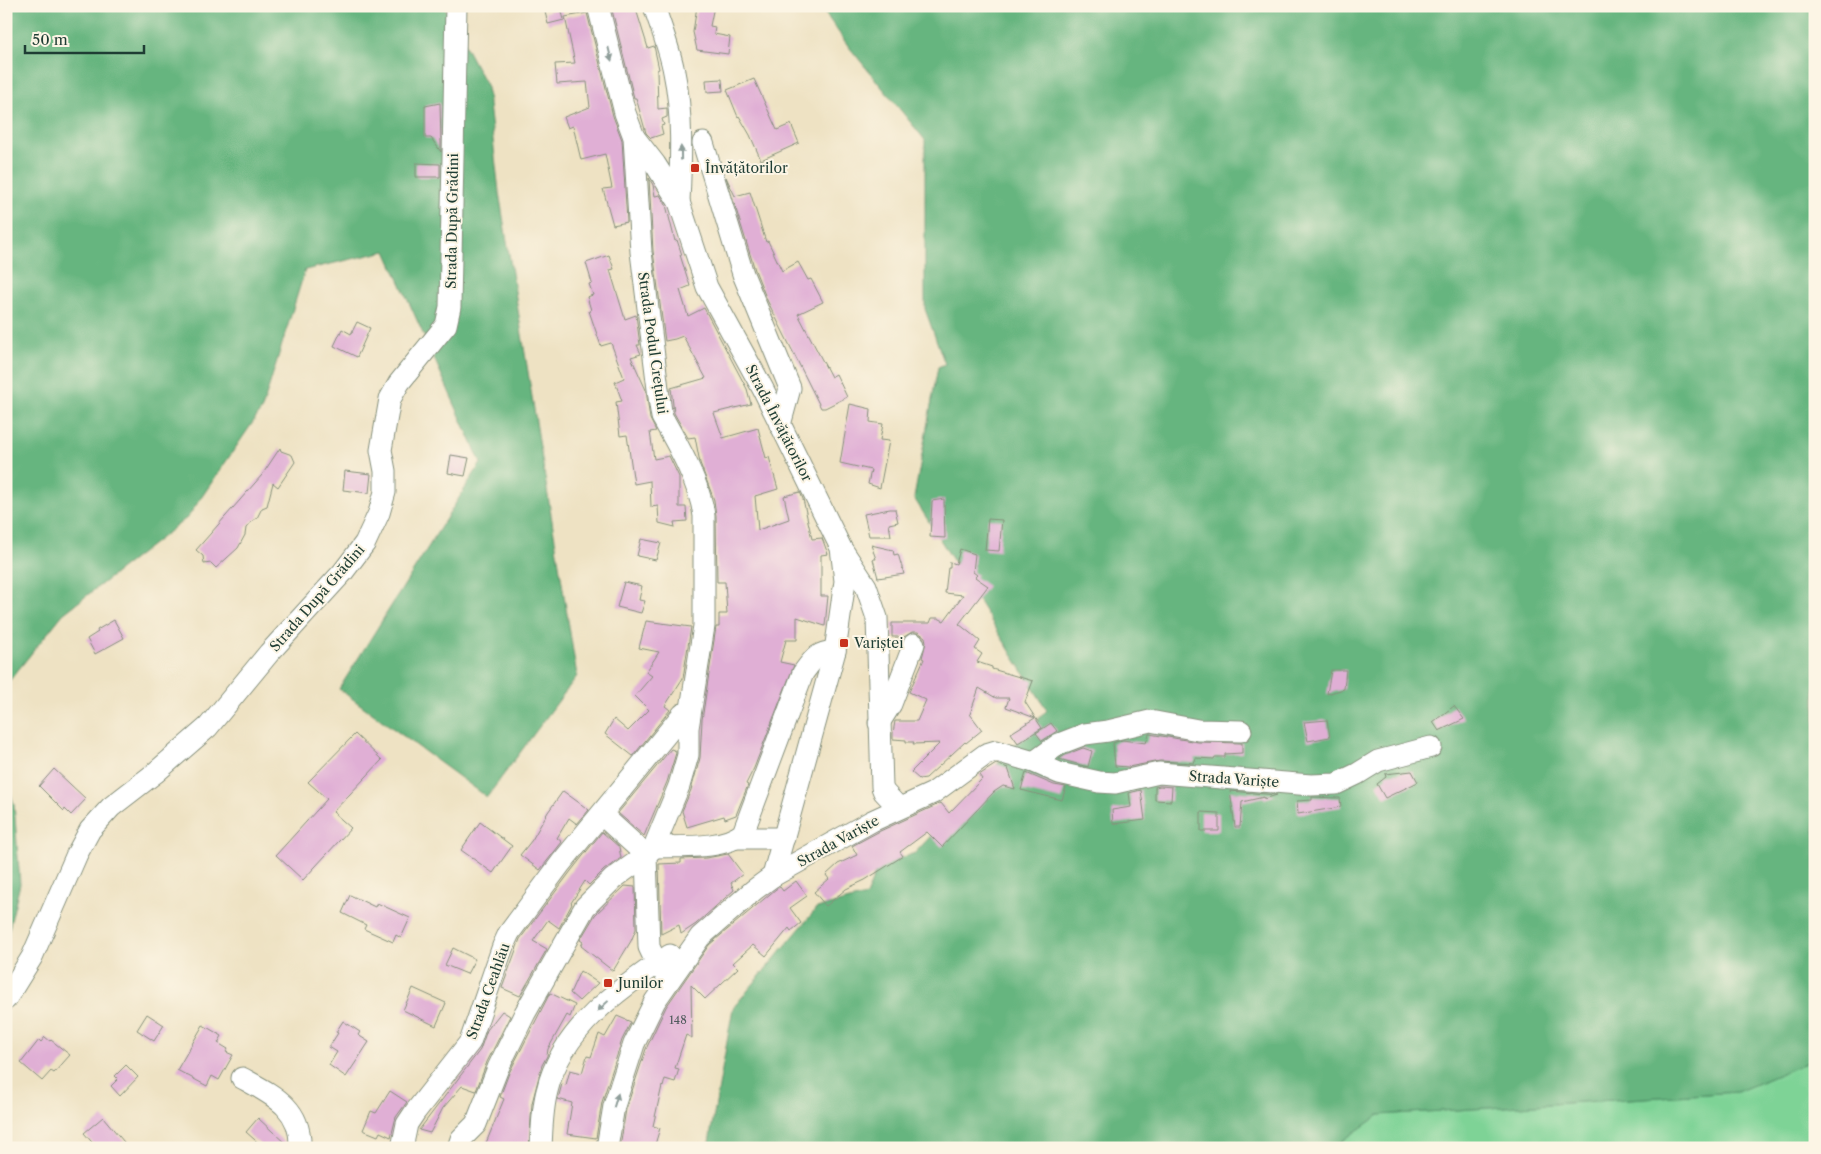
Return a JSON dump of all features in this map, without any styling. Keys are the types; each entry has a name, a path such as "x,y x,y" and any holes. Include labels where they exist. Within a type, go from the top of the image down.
{"street":[{"name":"Strada După Grădini","path":"6,999 32,956 77,854 90,830 111,807 155,773 208,727 269,653 343,572 365,543 379,513 385,492 385,471 380,450 390,399 399,383 442,330 448,317 456,6"},
{"name":"Strada Podul Crețului","path":"598,6 625,113 634,137 641,252 662,417 697,487 704,516 704,626 688,728 688,755 679,786 650,851 649,947 664,971"},
{"name":"Strada Învățătorilor","path":"654,6 674,72 679,104 681,173 679,202"},
{"name":"Strada Învățătorilor","path":"634,137 655,164 679,202 707,288 763,389 842,548 844,582 835,650 773,876"},
{"path":"703,143 743,274 790,388 780,425"},
{"path":"842,548 866,586 878,618 882,787 884,792 899,808"},
{"path":"879,723 891,704 914,644"},
{"path":"736,838 743,833 802,673 815,657 823,652 835,650"},
{"name":"Strada Ceahlău","path":"402,1148 408,1124 415,1112 470,1042 509,933 562,863 683,714"},
{"path":"1034,762 1059,744 1085,734 1108,731 1150,721 1198,730 1241,731"},
{"name":"Strada Variște","path":"607,1148 614,1106 634,1044 655,1001 664,971 700,937 773,876 872,821 942,788 986,754 996,751 1034,762 1059,774 1099,782 1114,783 1159,773 1336,784 1378,761 1431,747"},
{"path":"602,815 650,851"},
{"path":"458,1148 461,1139 476,1124 498,1068 525,1013 585,907 613,879 650,851 713,844 736,838 784,838"},
{"path":"541,1148 542,1120 547,1089 558,1058 573,1035 635,978 664,971"},
{"path":"242,1078 270,1094 286,1106 296,1119 301,1134 300,1148"}],"green space":[{"path":"6,6 444,6 487,87 499,192 577,676 487,797 339,689 481,463 386,251 305,270 262,409 188,517 63,614 6,685"},
{"path":"820,6 1815,6 1815,1059 1737,1092 1379,1115 1332,1148 708,1148 733,1008 817,908 866,896 878,866 915,853 1047,710 914,498 938,367 945,364 925,309 925,140 849,47"},
{"path":"6,779 14,804 20,884 6,941"},
{"path":"1815,1059 1815,1148 1332,1148 1379,1115 1737,1092"}],"building":[{"path":"611,6 635,6 648,48 654,46 659,69 657,70 658,109 667,108 667,117 662,119 664,125 661,126 663,134 651,138 646,133 636,98 634,98"},
{"path":"697,6 714,6 710,26 715,27 714,34 730,37 728,54 697,50 693,32"},
{"path":"561,8 564,20 548,24 545,12"},
{"path":"587,13 613,116 622,140 627,222 613,225 603,189 612,188 605,154 581,160 573,126 568,128 564,117 590,107 587,82 557,84 555,64 575,63 565,17"},
{"path":"722,79 723,91 707,92 706,80"},
{"path":"754,79 777,130 791,124 799,143 761,160 750,135 738,117 727,90"},
{"path":"440,103 441,152 431,138 425,138 425,106"},
{"path":"416,163 440,164 440,177 416,177"},
{"path":"726,177 735,196 750,192 766,242 768,241 782,271 798,262 808,280 811,279 823,302 798,314 831,377 836,374 847,397 825,408 821,408 767,300 755,270"},
{"path":"649,178 653,185 655,196 660,195 666,205 675,241 677,240 682,255 680,255 690,286 680,290 688,316 704,308 747,389 751,404 714,413 723,438 758,428 766,458 769,457 778,489 755,496 758,530 789,519 784,496 800,492 812,539 822,538 828,554 821,555 821,596 828,596 825,626 797,617 797,640 786,640 780,662 794,665 746,784 748,785 736,815 725,819 724,816 687,827 682,811 691,790 700,758 702,720 716,627 719,627 719,614 727,614 725,582 717,582 714,500 700,463 695,437 688,438 674,413 671,388 706,378 683,336 665,341 653,251"},
{"path":"609,255 614,269 610,270 625,319 636,315 640,345 637,345 641,354 631,357 646,390 650,419 656,431 650,432 654,459 669,456 679,477 679,507 686,507 687,521 674,522 675,527 659,523 658,506 651,507 650,481 634,484 627,435 620,436 616,402 622,401 615,382 624,378 611,343 601,346 589,311 591,310 587,297 593,295 589,284 592,283 586,263"},
{"path":"357,322 370,328 357,357 334,346 342,329 351,334"},
{"path":"850,404 871,409 870,422 883,424 880,440 889,441 880,488 868,484 871,470 840,463"},
{"path":"280,448 281,451 292,455 295,462 278,487 273,483 267,506 262,508 257,518 246,528 245,535 238,548 216,568 211,563 204,564 203,556 196,550 262,475"},
{"path":"451,455 469,458 465,476 448,473"},
{"path":"345,471 371,474 369,493 343,490"},
{"path":"944,499 945,538 930,537 932,501"},
{"path":"895,509 898,522 889,524 891,536 869,536 864,514"},
{"path":"988,519 1002,520 999,551 985,550"},
{"path":"641,539 661,543 656,560 637,556"},
{"path":"871,545 893,550 894,555 898,554 904,574 878,578 873,559 876,559"},
{"path":"960,549 975,554 973,572 977,575 975,577 988,586 959,624 980,641 975,649 982,654 977,662 992,667 992,669 1033,681 1025,702 1042,728 1018,743 1011,733 1035,718 1006,707 1009,698 996,698 979,688 970,714 982,730 965,742 926,778 919,779 911,772 940,743 913,744 914,742 893,739 893,733 895,721 917,721 926,700 909,692 924,659 922,658 926,642 925,637 918,632 912,632 904,637 892,637 892,623 930,623 932,618 944,621 963,595 945,593 950,562 956,564"},
{"path":"624,582 642,586 639,600 645,601 641,613 617,607"},
{"path":"114,620 124,638 95,654 87,639 98,632 97,630"},
{"path":"646,621 691,627 683,678 665,706 670,710 633,756 605,734 614,719 628,731 649,710 635,696 652,676 646,672 659,652 639,648"},
{"path":"1331,670 1346,670 1344,689 1327,694"},
{"path":"1454,706 1464,719 1439,731 1433,722"},
{"path":"1327,720 1330,737 1308,741 1304,722"},
{"path":"1051,723 1057,731 1042,741 1036,733"},
{"path":"355,734 382,760 333,812 351,828 303,880 276,855 327,799 308,782"},
{"path":"1149,734 1198,742 1242,743 1242,753 1225,754 1225,757 1215,757 1214,759 1196,758 1194,763 1160,761 1128,767 1115,766 1113,743 1122,740 1146,743"},
{"path":"1083,748 1092,751 1088,767 1059,759 1065,755"},
{"path":"671,749 676,751 676,753 667,782 644,836 618,813"},
{"path":"996,764 1008,768 1015,789 1003,786 994,792 942,847 927,832 900,852 903,856 865,880 846,889 826,906 814,892 829,879 826,875 838,864 857,855 852,846 941,803 949,813 982,779 979,775"},
{"path":"54,769 86,799 71,815 65,809 64,811 39,786"},
{"path":"1412,771 1418,782 1385,798 1377,784 1386,777 1385,774"},
{"path":"1026,773 1054,785 1066,787 1062,800 1021,790"},
{"path":"1155,787 1172,787 1171,801 1155,800"},
{"path":"1141,790 1145,820 1113,824 1112,810 1131,807 1129,793"},
{"path":"563,791 589,810 577,824 569,818 557,838 562,842 540,870 520,855 532,840"},
{"path":"1230,791 1277,795 1242,802 1240,827 1235,827"},
{"path":"1312,797 1340,798 1341,807 1298,814 1297,801 1312,800"},
{"path":"1201,812 1219,813 1219,831 1201,831"},
{"path":"480,822 512,846 493,873 461,850"},
{"path":"602,832 619,847 621,858 604,870 589,885 585,881 571,903 559,928 548,920 533,941 547,949 520,996 502,988 520,939"},
{"path":"728,854 743,874 731,883 734,890 696,924 681,934 679,925 661,934 659,864 681,863 681,859 706,858"},
{"path":"796,881 807,896 790,908 801,923 791,931 789,928 766,956 753,945 733,963 738,968 705,999 691,985 692,1038 686,1035 675,1068 679,1069 675,1082 665,1079 662,1086 653,1126 660,1128 654,1148 620,1148 626,1109 646,1049 666,1007 709,945 776,889 780,887 783,891"},
{"path":"625,886 635,887 636,929 613,971 581,946 583,942 580,940 595,915"},
{"path":"350,895 375,907 377,903 410,918 401,938 396,935 393,942 364,929 366,925 342,913"},
{"path":"453,948 475,959 467,974 445,965"},
{"path":"580,971 598,983 579,1001 570,993"},
{"path":"413,988 446,1003 436,1026 403,1010"},
{"path":"550,993 575,1005 570,1017 567,1015 548,1049 547,1056 542,1065 532,1103 529,1148 484,1148 504,1099 500,1097 509,1073"},
{"path":"502,1011 510,1016 487,1062 476,1091 462,1086 443,1108 430,1133 419,1130 480,1050 487,1030"},
{"path":"147,1014 164,1025 154,1041 137,1030"},
{"path":"617,1016 631,1022 622,1040 602,1102 596,1138 567,1134 572,1103 558,1099 562,1084 566,1085 570,1070 582,1073 587,1056 591,1057 599,1034 605,1037"},
{"path":"343,1021 360,1032 358,1035 369,1042 346,1077 329,1065 337,1052 329,1047"},
{"path":"203,1025 222,1036 218,1043 228,1049 226,1052 233,1055 219,1080 212,1076 207,1086 177,1070"},
{"path":"45,1037 70,1055 54,1073 51,1071 42,1081 21,1063 39,1040 41,1042"},
{"path":"126,1065 138,1077 120,1096 111,1086 118,1079 115,1076"},
{"path":"390,1091 407,1102 396,1117 391,1137 380,1132 378,1136 363,1130 371,1111 376,1113"},
{"path":"103,1117 129,1148 97,1148 84,1133"},
{"path":"258,1118 287,1145 287,1148 264,1148 246,1132"}],"place":[{"name":"Învățătorilor","path":"695,168"},
{"name":"Variștei","path":"844,643"},
{"name":"Junilor","path":"608,983"}]}
